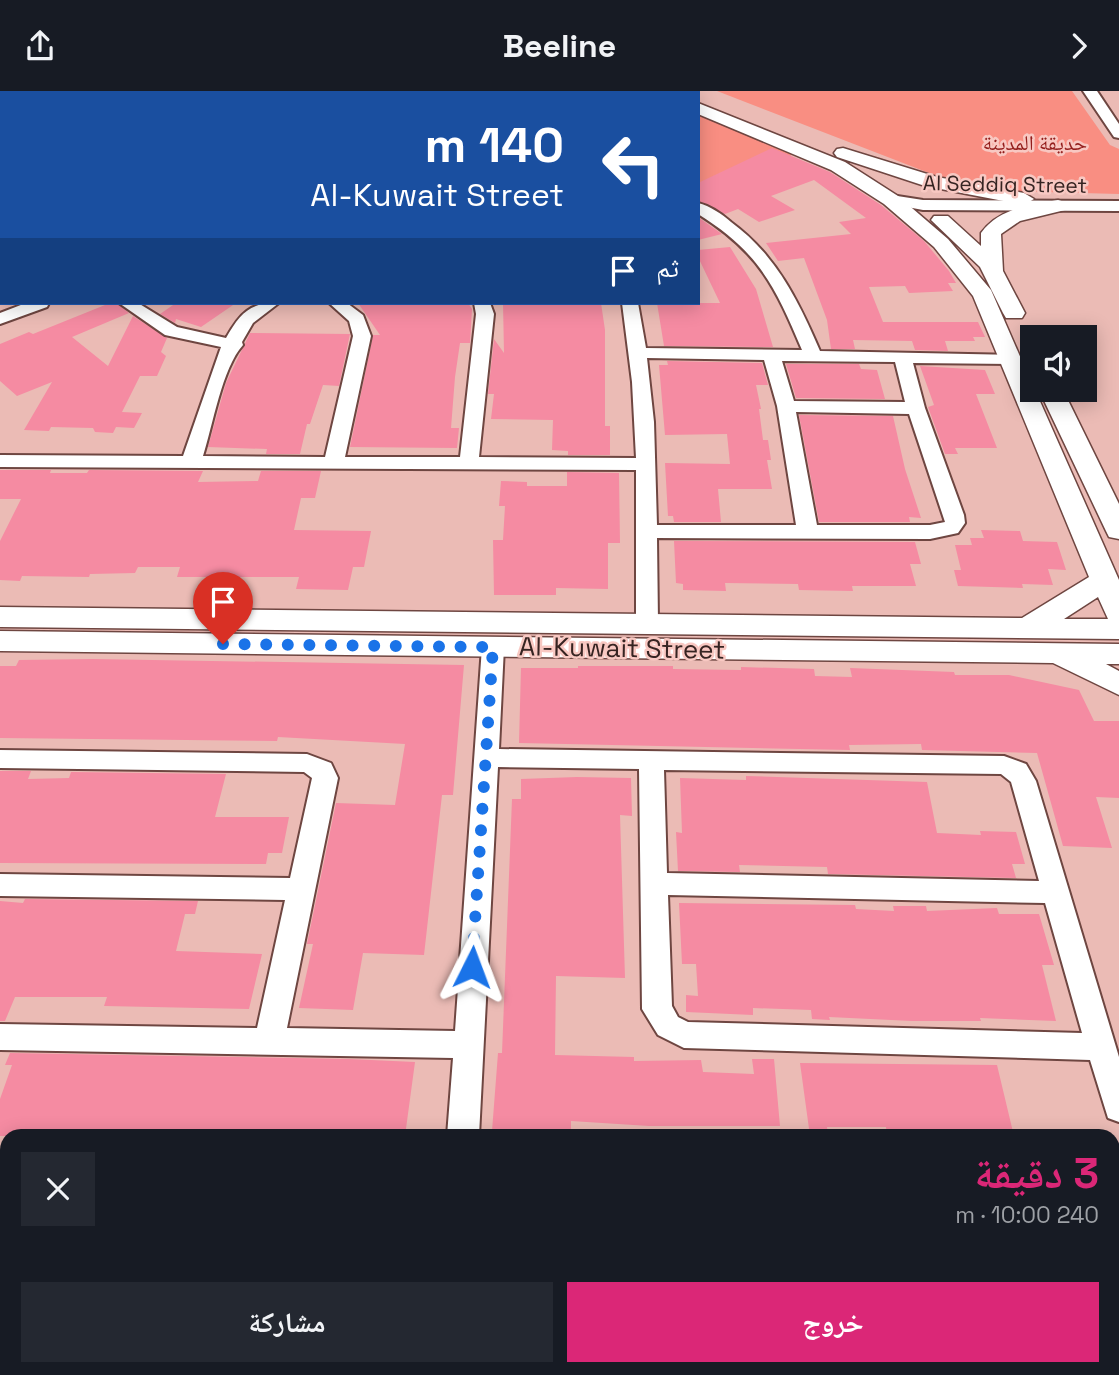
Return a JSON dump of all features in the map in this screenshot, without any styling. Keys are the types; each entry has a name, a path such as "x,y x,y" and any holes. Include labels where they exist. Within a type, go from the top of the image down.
{"main road":[{"path":"700,98 919,181 977,194 1024,199"},
{"path":"700,109 838,166 908,203 983,295 1119,614"},
{"path":"831,149 979,253 993,271 1020,326"},
{"path":"993,271 991,233 997,226 1021,213 1058,206"},
{"path":"1057,402 1119,531"},
{"path":"1105,580 1034,640 1119,684"},
{"name":"Al-Kuwait Street","path":"0,617 493,647 1034,640 1119,629"},
{"name":"Al-Kuwait Street","path":"0,641 224,631 648,623 1034,640 1119,654"}],"street":[{"path":"1090,91 1113,117 1119,134"},
{"name":"Al Seddiq Street","path":"908,203 1119,199"},
{"name":"Al Seddiq Street","path":"908,203 1119,207"},
{"path":"700,208 717,218 762,255 791,300 813,356"},
{"path":"0,319 36,305"},
{"path":"130,305 171,331 234,345"},
{"path":"192,460 218,381 242,327 251,316 268,305"},
{"path":"334,461 362,336 357,319 340,305"},
{"path":"469,463 485,314 483,305"},
{"path":"630,305 638,353 645,464 648,623"},
{"path":"638,353 1012,359"},
{"path":"771,355 786,406 808,532"},
{"path":"646,531 930,532 951,528 955,523 954,515 916,408 903,358"},
{"path":"786,406 916,408"},
{"path":"0,461 645,464"},
{"path":"463,1129 493,647"},
{"path":"485,758 1004,765 1017,771 1023,781 1119,1108"},
{"path":"0,759 316,765 322,770 325,778 269,1041"},
{"path":"651,760 657,1009 668,1026 684,1035 1101,1047"},
{"path":"656,884 1054,892"},
{"path":"0,885 300,889"},
{"path":"0,1037 467,1045"}],"green space":[{"name":"حديقة المدينة","path":"717,91 1072,91 1110,145 1119,149 1119,194 1003,191 942,178"},
{"path":"700,115 794,154 700,198"}],"building":[{"path":"772,148 830,172 881,205 924,241 956,283 948,283 953,291 909,293 905,286 869,287 883,322 978,322 985,337 973,337 975,341 945,341 948,351 915,350 912,341 853,340 855,349 831,349 827,320 804,258 778,261 766,243 851,234 839,222 866,218 814,180 771,196 795,210 759,222 738,209 725,214 700,202 700,182"},
{"path":"700,218 712,227 722,234 700,240"},
{"path":"730,247 756,289 773,347 664,346 657,305 720,303 700,261 700,250"},
{"path":"105,305 119,305 129,313 72,337 108,366 133,316 167,338 161,352 166,356 157,376 140,376 122,412 142,413 134,428 116,427 113,433 95,432 93,428 51,427 49,431 24,430 52,382 17,396 0,381 0,344 29,332 33,334"},
{"path":"173,305 233,305 201,327 176,319 175,323 160,314"},
{"path":"359,305 469,305 472,309 470,343 460,343 455,377 451,428 459,428 457,448 350,447 373,335 380,335"},
{"path":"503,305 601,305 605,330 605,426 610,426 610,455 568,455 568,451 552,450 553,420 491,419 494,394 488,394 494,339 504,353"},
{"path":"250,333 350,334 339,386 323,385 310,424 307,424 300,454 266,454 267,449 208,447 226,383"},
{"path":"667,361 762,363 768,385 756,385 763,440 768,440 771,460 767,460 772,489 718,489 721,522 674,522 673,516 668,516 665,463 730,464 727,434 665,435 659,365 668,365"},
{"path":"786,364 859,364 861,369 877,370 885,399 796,398"},
{"path":"920,366 985,370 995,394 976,394 997,448 955,448 958,454 945,454 928,407 934,405"},
{"path":"799,415 893,416 905,469 921,518 909,517 910,522 819,522"},
{"path":"0,470 51,470 50,473 87,473 89,470 203,471 198,482 258,481 261,471 321,471 315,498 301,498 294,530 371,531 364,567 353,567 348,590 296,589 299,577 177,577 180,567 138,567 135,573 90,574 89,577 22,576 20,581 0,580 0,541 21,499 0,499"},
{"path":"567,472 619,473 620,543 608,543 608,589 556,588 556,595 494,595 493,540 503,540 505,506 499,506 501,481 527,482 527,486 567,486"},
{"path":"981,530 1020,531 1023,541 1057,542 1066,570 1048,569 1053,585 1022,584 1023,588 958,586 954,570 961,570 955,545 972,545 970,538 984,538"},
{"path":"674,541 915,542 921,564 910,564 916,586 852,586 853,591 799,590 798,584 725,583 726,591 683,590 683,584 676,583"},
{"path":"19,660 464,665 453,795 442,795 424,955 363,953 353,1010 299,1008 313,944 307,944 336,803 395,805 405,744 278,737 277,741 0,738 0,666 16,666"},
{"path":"578,666 814,669 815,676 852,677 850,668 954,672 955,675 1009,675 1079,690 1094,721 1119,721 1119,798 1096,797 1112,848 1063,846 1037,753 922,750 921,744 849,745 850,750 519,743 521,668"},
{"path":"0,771 31,771 28,779 69,778 71,772 226,774 215,817 289,817 282,853 268,853 266,864 0,863"},
{"path":"746,776 927,782 937,833 981,835 980,831 1016,832 1025,864 1012,864 1016,878 828,874 827,867 739,865 740,872 678,871 676,832 682,833 680,778 746,780"},
{"path":"631,778 632,816 620,815 625,978 556,976 555,1055 634,1057 634,1061 701,1060 703,1072 754,1074 752,1059 774,1059 780,1126 649,1126 571,1121 571,1129 492,1129 498,1053 502,1053 512,799 521,799 521,779"},
{"path":"25,899 198,901 195,914 185,914 176,951 262,954 249,1009 104,1006 107,997 15,997 5,1021 0,1021 0,901 23,903"},
{"path":"679,903 855,905 856,909 894,911 893,906 926,906 927,911 997,908 999,914 1039,914 1054,965 1042,965 1056,1021 980,1018 981,1021 912,1021 829,1017 830,1020 812,1019 811,1010 753,1008 753,1015 686,1012 686,995 698,996 696,964 682,964"},
{"path":"10,1053 415,1062 406,1129 0,1129 0,1099 12,1065 5,1065"},
{"path":"800,1063 997,1065 1012,1129 827,1127 809,1129"}],"route":[{"path":"223,644 493,647 472,967"}]}
